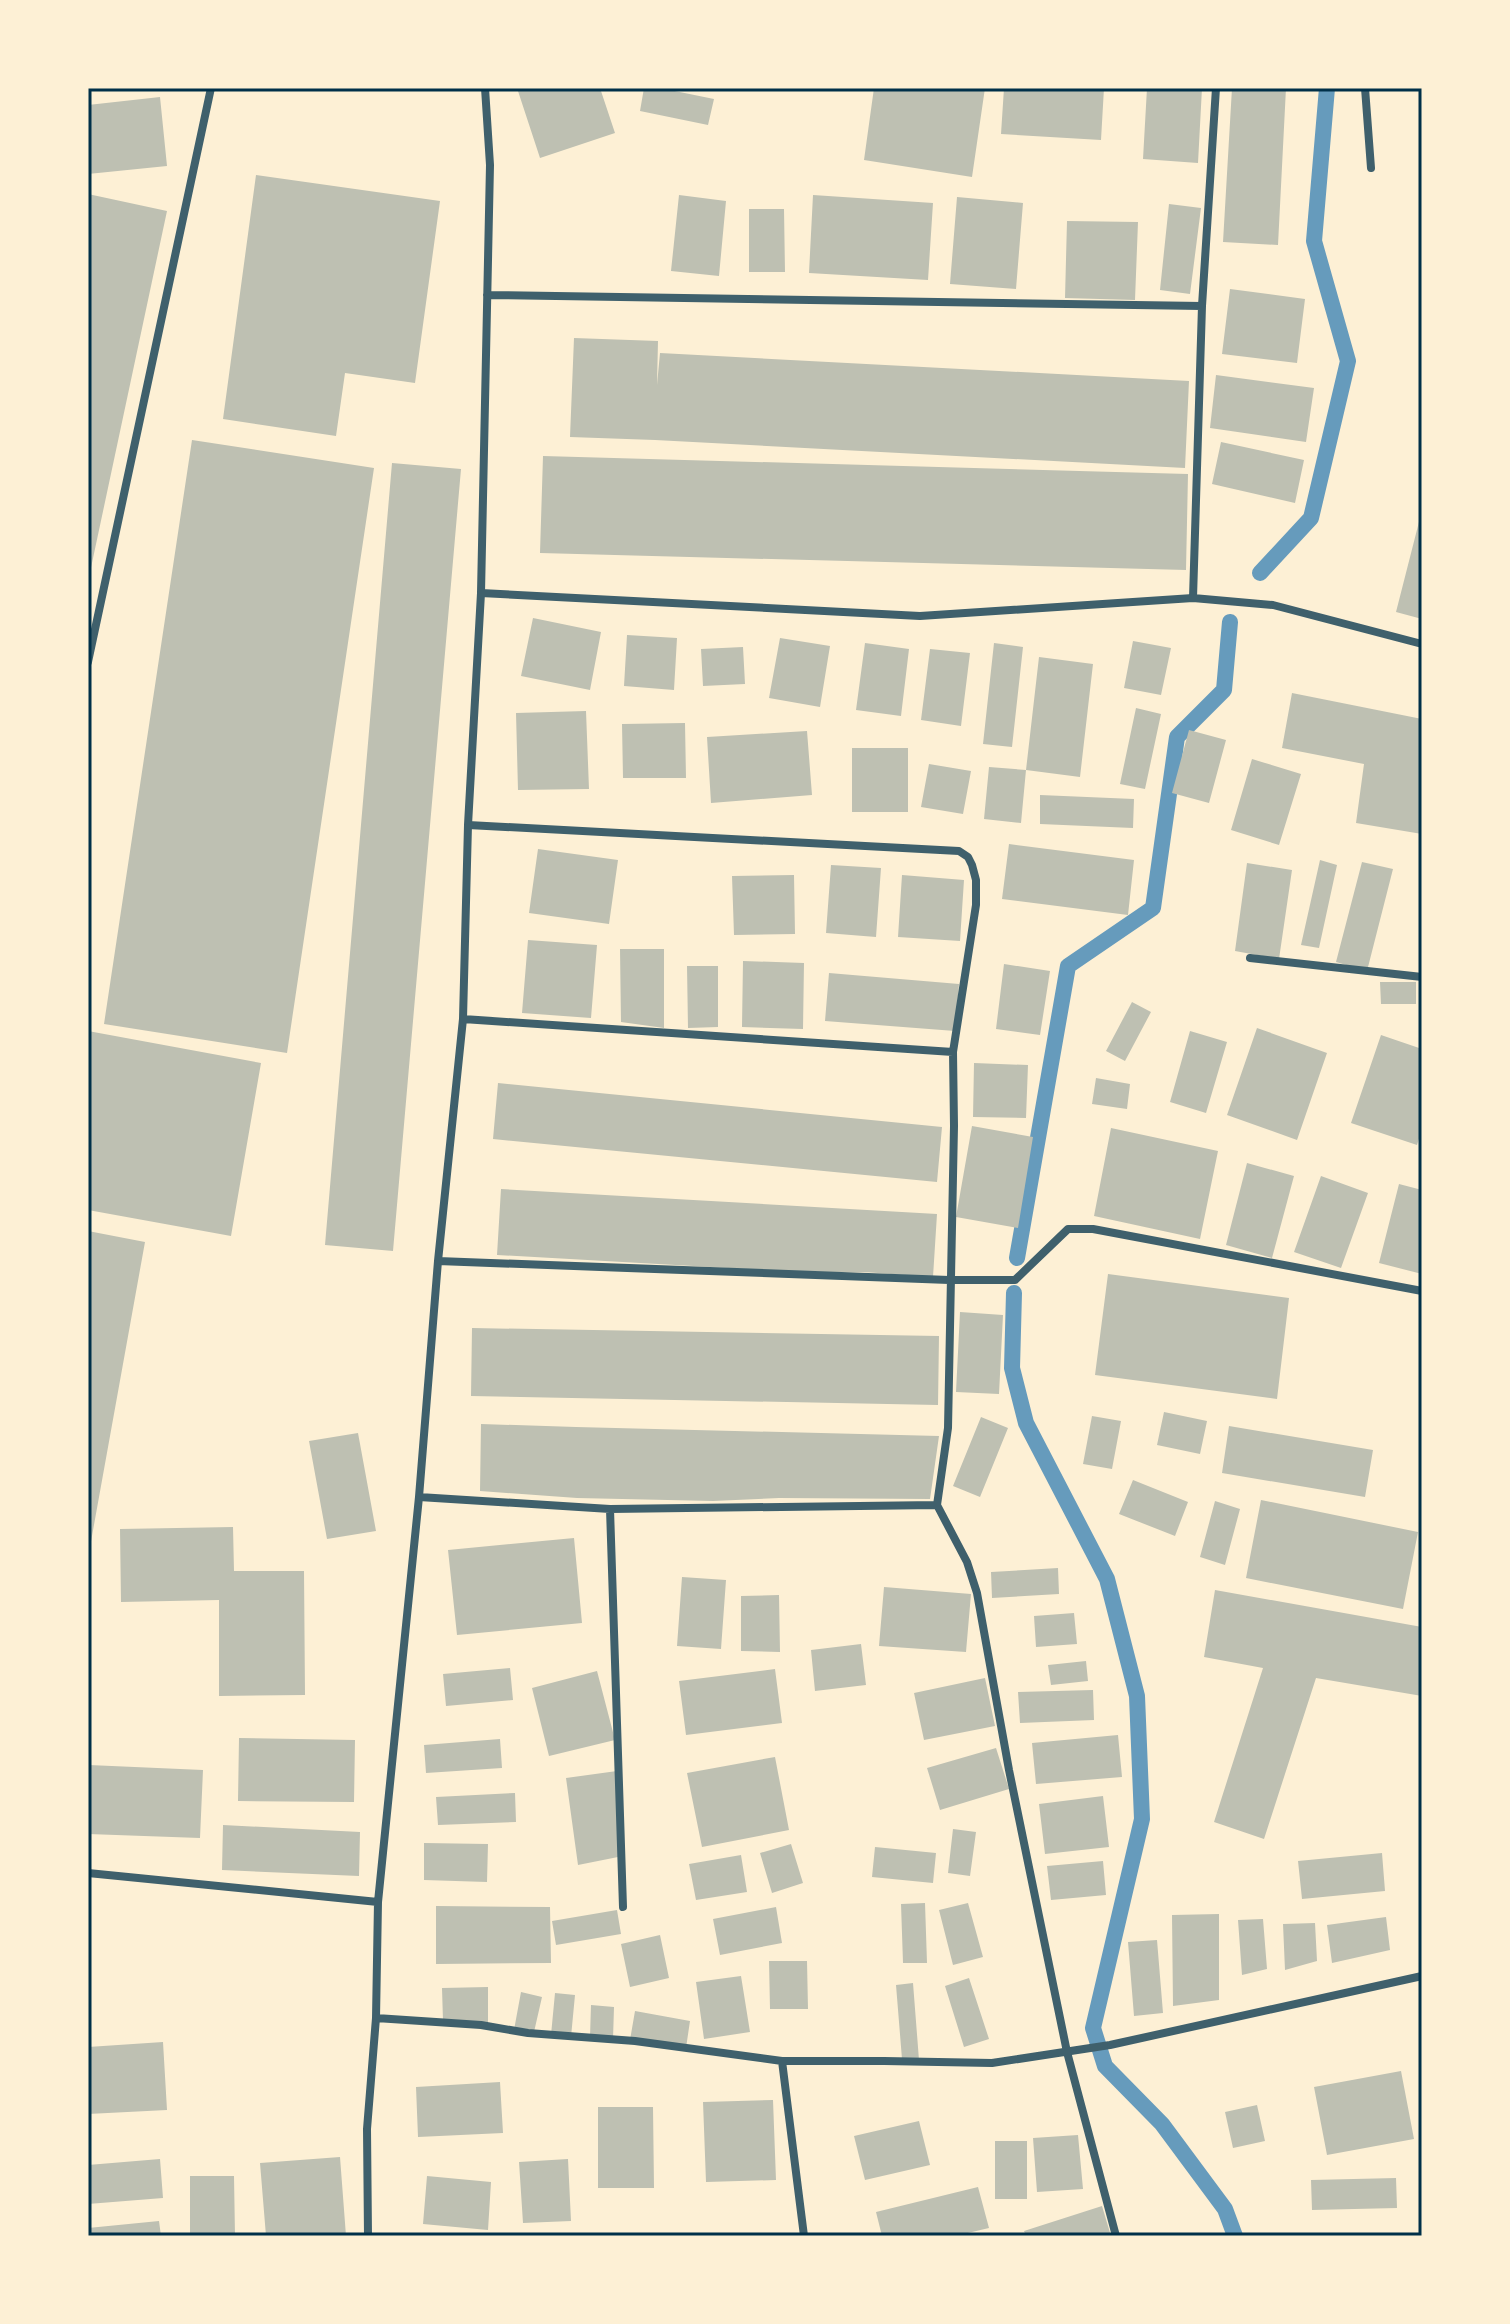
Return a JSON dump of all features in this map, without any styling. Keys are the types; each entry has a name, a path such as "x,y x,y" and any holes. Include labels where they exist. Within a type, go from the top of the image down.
{"street":[{"path":"88,662 211,88"},
{"path":"368,2236 367,2129 376,2018 378,1902 463,1019 468,825 481,593 490,165 485,88"},
{"path":"1193,598 1202,306 1216,88"},
{"path":"1365,88 1371,168"},
{"path":"487,295 1202,306"},
{"path":"481,593 920,616 1193,598 1273,605 1422,644"},
{"path":"468,825 959,851 968,857 972,865 976,880 976,905 953,1052 948,1428 937,1505 967,1562 977,1593 1009,1770 1067,2052 1116,2236"},
{"path":"1250,958 1422,977"},
{"path":"463,1019 953,1052"},
{"path":"438,1261 1015,1280 1068,1229 1093,1229 1422,1291"},
{"path":"419,1497 610,1509 937,1505"},
{"path":"610,1509 623,1907"},
{"path":"88,1873 378,1902"},
{"path":"376,2018 635,2041 782,2061 992,2063 1110,2045 1422,1976"},
{"path":"782,2061 804,2236"}],"building":[{"path":"517,88 600,88 615,133 540,158"},
{"path":"644,88 660,88 714,99 708,125 640,111"},
{"path":"874,88 985,88 972,177 864,160"},
{"path":"1004,88 1104,88 1101,140 1001,134"},
{"path":"1147,88 1202,88 1198,163 1143,159"},
{"path":"1232,88 1286,88 1278,245 1223,242"},
{"path":"160,97 167,166 88,174 88,105"},
{"path":"256,175 440,201 415,383 345,373 336,436 223,419"},
{"path":"88,194 167,211 89,577 88,577"},
{"path":"679,195 726,201 719,276 671,271"},
{"path":"813,195 933,203 928,280 809,273"},
{"path":"957,197 1023,203 1016,289 950,284"},
{"path":"1169,204 1201,208 1190,294 1160,290"},
{"path":"749,209 784,209 785,272 749,272"},
{"path":"1067,221 1138,222 1135,300 1065,298"},
{"path":"1230,289 1305,299 1297,363 1222,354"},
{"path":"574,338 658,341 657,385 660,353 1189,381 1185,468 570,437"},
{"path":"1216,375 1314,388 1306,442 1210,428"},
{"path":"192,440 374,468 287,1053 104,1024"},
{"path":"1221,442 1304,460 1295,503 1212,484"},
{"path":"543,456 1188,474 1186,570 540,553"},
{"path":"392,463 461,469 393,1251 325,1245"},
{"path":"1422,514 1422,619 1396,612"},
{"path":"533,618 601,632 590,690 521,676"},
{"path":"627,635 677,638 674,690 624,686"},
{"path":"780,638 830,646 820,707 769,698"},
{"path":"1133,641 1171,648 1161,695 1124,688"},
{"path":"865,643 909,649 901,716 856,710"},
{"path":"994,643 1023,647 1012,747 983,744"},
{"path":"743,647 745,684 703,686 701,649"},
{"path":"930,649 970,653 961,726 921,720"},
{"path":"1039,657 1093,664 1080,777 1026,770"},
{"path":"1292,693 1422,719 1422,834 1356,823 1364,764 1282,748"},
{"path":"1136,708 1161,714 1145,789 1120,784"},
{"path":"586,711 589,789 518,790 516,713"},
{"path":"685,723 686,778 623,778 622,724"},
{"path":"1189,730 1226,740 1209,803 1172,793"},
{"path":"807,731 812,795 711,803 707,737"},
{"path":"852,748 908,748 908,812 852,812"},
{"path":"1252,759 1301,774 1279,845 1231,830"},
{"path":"929,764 971,771 963,814 921,807"},
{"path":"989,767 1026,770 1021,823 984,819"},
{"path":"1040,795 1134,799 1133,828 1040,824"},
{"path":"1009,844 1134,860 1128,915 1002,899"},
{"path":"538,849 618,860 609,924 529,913"},
{"path":"1320,860 1337,865 1319,948 1301,945"},
{"path":"1362,862 1393,869 1367,971 1336,962"},
{"path":"1247,863 1292,870 1279,959 1235,951"},
{"path":"831,865 881,868 876,937 826,933"},
{"path":"794,875 795,934 734,935 732,876"},
{"path":"902,875 964,880 960,941 898,937"},
{"path":"528,940 597,945 591,1018 522,1013"},
{"path":"620,949 664,949 664,1028 621,1022"},
{"path":"743,961 804,963 803,1029 742,1027"},
{"path":"1004,964 1050,971 1040,1035 996,1029"},
{"path":"687,966 718,966 718,1027 688,1028"},
{"path":"829,973 959,984 955,1031 825,1021"},
{"path":"1380,982 1416,982 1416,1004 1381,1004"},
{"path":"1132,1002 1151,1012 1125,1061 1106,1051"},
{"path":"1257,1028 1327,1053 1297,1140 1227,1115"},
{"path":"88,1031 261,1063 231,1236 88,1210"},
{"path":"1190,1031 1227,1042 1206,1113 1170,1102"},
{"path":"1381,1035 1422,1049 1422,1129 1417,1145 1351,1123"},
{"path":"974,1063 1028,1065 1026,1118 973,1117"},
{"path":"1096,1078 1130,1084 1127,1109 1092,1104"},
{"path":"498,1083 942,1127 937,1182 493,1139"},
{"path":"972,1126 1033,1137 1018,1228 956,1217"},
{"path":"1111,1128 1218,1151 1200,1239 1094,1216"},
{"path":"1247,1163 1294,1176 1272,1258 1226,1245"},
{"path":"1321,1176 1368,1193 1341,1268 1294,1252"},
{"path":"1399,1184 1422,1190 1422,1274 1379,1263"},
{"path":"501,1189 937,1214 933,1277 497,1255"},
{"path":"88,1231 145,1242 90,1547 88,1547"},
{"path":"1108,1274 1289,1298 1277,1399 1095,1375"},
{"path":"960,1312 1003,1315 999,1394 956,1392"},
{"path":"472,1328 939,1336 938,1405 471,1396"},
{"path":"1164,1412 1207,1421 1200,1454 1157,1445"},
{"path":"1092,1416 1121,1421 1112,1469 1083,1464"},
{"path":"981,1417 1008,1428 980,1497 953,1486"},
{"path":"481,1424 939,1436 930,1499 713,1501 577,1498 480,1491"},
{"path":"1229,1426 1373,1450 1365,1497 1222,1473"},
{"path":"358,1433 376,1531 327,1539 309,1441"},
{"path":"1133,1480 1188,1502 1175,1536 1119,1514"},
{"path":"1261,1500 1418,1532 1403,1609 1246,1578"},
{"path":"1215,1501 1240,1509 1225,1565 1200,1557"},
{"path":"233,1527 234,1571 304,1571 305,1695 219,1696 219,1600 121,1602 120,1529"},
{"path":"574,1538 582,1623 457,1635 448,1550"},
{"path":"1058,1568 1059,1594 992,1598 991,1572"},
{"path":"682,1577 726,1580 721,1649 677,1646"},
{"path":"884,1587 971,1594 966,1652 879,1646"},
{"path":"1215,1590 1422,1627 1422,1696 1316,1678 1264,1839 1214,1822 1263,1668 1204,1657"},
{"path":"779,1595 780,1652 741,1651 741,1596"},
{"path":"1074,1613 1077,1644 1036,1647 1034,1616"},
{"path":"861,1644 866,1685 815,1691 811,1650"},
{"path":"1086,1661 1088,1681 1051,1685 1048,1665"},
{"path":"510,1668 513,1700 446,1706 443,1674"},
{"path":"775,1669 782,1723 686,1735 679,1681"},
{"path":"597,1671 615,1740 549,1756 532,1688"},
{"path":"985,1678 995,1726 924,1740 914,1693"},
{"path":"1093,1690 1094,1720 1020,1723 1018,1692"},
{"path":"1118,1735 1122,1777 1036,1784 1032,1743"},
{"path":"239,1738 355,1740 354,1802 238,1801"},
{"path":"500,1739 502,1768 426,1773 424,1745"},
{"path":"996,1748 1009,1789 940,1810 927,1768"},
{"path":"775,1757 789,1830 702,1847 687,1773"},
{"path":"89,1765 203,1770 200,1838 88,1834"},
{"path":"617,1771 618,1857 578,1865 566,1778"},
{"path":"515,1793 516,1822 438,1825 436,1797"},
{"path":"1103,1796 1109,1847 1045,1854 1039,1804"},
{"path":"223,1825 360,1832 359,1876 222,1870"},
{"path":"953,1829 976,1832 970,1876 948,1873"},
{"path":"424,1843 488,1844 487,1882 424,1880"},
{"path":"791,1844 803,1883 772,1893 760,1853"},
{"path":"875,1847 936,1853 933,1883 872,1877"},
{"path":"1382,1853 1385,1891 1302,1899 1298,1861"},
{"path":"741,1855 747,1892 696,1900 689,1864"},
{"path":"1103,1861 1106,1895 1051,1900 1047,1866"},
{"path":"925,1903 927,1963 903,1963 901,1904"},
{"path":"968,1903 983,1957 953,1965 939,1910"},
{"path":"436,1906 550,1907 551,1963 436,1964"},
{"path":"776,1907 782,1943 720,1955 713,1919"},
{"path":"617,1910 621,1934 556,1945 552,1921"},
{"path":"1219,1914 1219,2000 1173,2006 1172,1915"},
{"path":"1386,1917 1390,1950 1332,1963 1327,1925"},
{"path":"1263,1919 1267,1969 1242,1975 1238,1920"},
{"path":"1315,1923 1317,1961 1285,1970 1283,1924"},
{"path":"660,1935 669,1978 630,1987 621,1944"},
{"path":"1157,1940 1163,2013 1134,2016 1128,1942"},
{"path":"769,1961 807,1961 808,2009 770,2009"},
{"path":"741,1976 750,2032 704,2039 696,1982"},
{"path":"969,1978 989,2039 964,2047 945,1986"},
{"path":"913,1983 919,2060 902,2059 896,1985"},
{"path":"488,1987 488,2025 443,2021 442,1988"},
{"path":"521,1992 542,1997 534,2032 514,2030"},
{"path":"555,1993 575,1995 571,2037 551,2035"},
{"path":"591,2005 614,2007 613,2039 590,2037"},
{"path":"635,2011 690,2021 686,2048 630,2040"},
{"path":"163,2042 167,2110 88,2114 88,2047"},
{"path":"1401,2071 1414,2139 1327,2155 1314,2087"},
{"path":"500,2082 503,2133 418,2137 416,2087"},
{"path":"773,2100 776,2180 706,2182 703,2102"},
{"path":"1257,2105 1265,2141 1233,2148 1225,2112"},
{"path":"598,2107 653,2107 654,2188 598,2188"},
{"path":"919,2121 930,2165 865,2180 854,2136"},
{"path":"1078,2135 1083,2189 1037,2192 1033,2138"},
{"path":"995,2141 1027,2141 1027,2199 995,2199"},
{"path":"340,2157 346,2236 266,2236 260,2163"},
{"path":"160,2159 163,2198 88,2204 88,2165"},
{"path":"568,2159 571,2221 523,2223 519,2162"},
{"path":"190,2176 234,2176 235,2236 190,2236"},
{"path":"427,2176 491,2182 488,2230 423,2224"},
{"path":"1396,2178 1397,2208 1312,2210 1311,2180"},
{"path":"978,2187 989,2228 955,2236 882,2236 876,2212"},
{"path":"1102,2206 1111,2236 1026,2236 1024,2231"},
{"path":"159,2221 161,2236 88,2236 88,2228"}],"waterway":[{"path":"1260,573 1311,518 1348,361 1314,241 1327,88"},
{"path":"1017,1258 1068,966 1153,908 1177,737 1224,690 1230,622"},
{"path":"1014,1293 1012,1368 1026,1423 1107,1579 1137,1696 1142,1819 1093,2028 1105,2066 1162,2124 1225,2209 1235,2236"}]}
